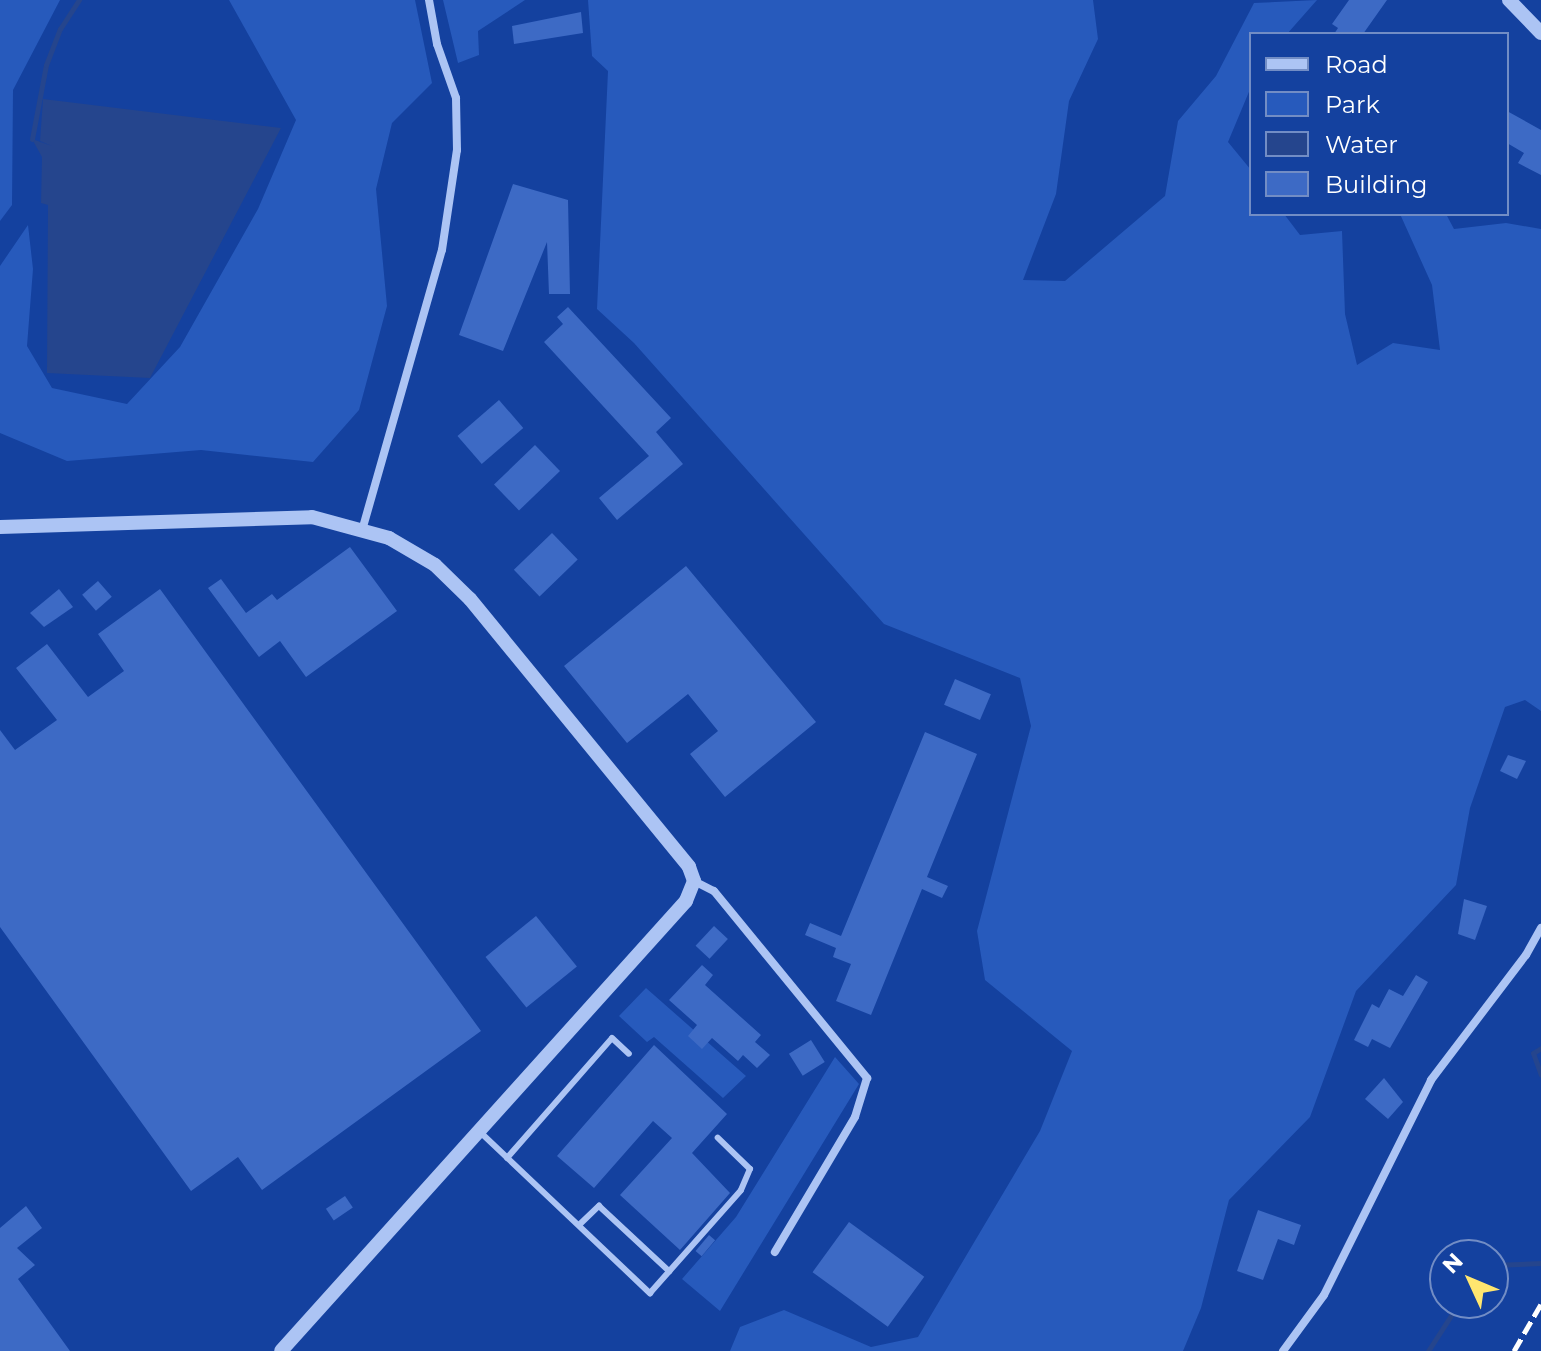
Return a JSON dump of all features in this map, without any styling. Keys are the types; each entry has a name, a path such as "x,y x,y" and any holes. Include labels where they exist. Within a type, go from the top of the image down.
{"street":[{"path":"363,527 442,250 457,150 456,98 437,44 429,0"},
{"path":"1509,0 1541,33"},
{"path":"0,527 312,517 363,527 411,549 470,599 673,846 694,881 714,891 867,1078 855,1117 775,1252"},
{"path":"281,1351 686,901 694,881"},
{"path":"1283,1351 1324,1295 1431,1080 1526,955 1541,928"}],"lane":[{"path":"507,1158 612,1038 629,1054"},
{"path":"479,1131 650,1293 741,1190 750,1169 718,1138"},
{"path":"579,1225 599,1206 669,1271"}],"green space":[{"path":"0,0 60,0 13,90 12,205 0,221"},
{"path":"229,0 415,0 432,83 392,123 376,189 387,306 359,410 313,462 201,450 67,461 0,433 0,266 28,225 33,269 27,346 52,388 127,404 180,347 258,209 296,120"},
{"path":"443,0 525,0 478,31 479,55 458,63"},
{"path":"588,0 1093,0 1098,39 1069,101 1056,194 1023,280 1065,281 1165,196 1178,121 1216,76 1254,3 1317,0 1289,32 1249,32 1249,92 1228,142 1249,168 1249,216 1286,216 1300,235 1342,231 1345,314 1357,365 1393,343 1440,350 1432,285 1401,216 1447,216 1454,229 1506,223 1541,229 1541,711 1525,700 1505,707 1470,808 1456,885 1356,991 1310,1117 1229,1200 1201,1308 1183,1351 730,1351 740,1327 784,1310 871,1347 918,1337 1040,1131 1072,1051 985,980 977,931 1031,726 1020,678 884,624 634,343 597,309 608,71 592,56"},
{"path":"646,988 746,1076 723,1098 654,1037 647,1042 619,1016"},
{"path":"835,1057 859,1084 720,1311 682,1279 736,1217"}],"water":[{"path":"43,99 281,128 150,378 47,373 48,205 41,203 42,157 32,139 52,146 40,141"}],"building":[{"path":"1349,0 1387,0 1364,32 1335,32 1338,28 1332,24"},
{"path":"581,12 583,33 514,44 512,26"},
{"path":"1509,112 1541,130 1541,175 1518,163 1524,153 1509,144"},
{"path":"513,184 568,200 570,294 549,294 547,242 503,351 459,335"},
{"path":"568,307 671,418 656,432 683,464 617,520 599,498 649,456 544,342 563,324 557,317"},
{"path":"499,400 523,428 482,464 457,436"},
{"path":"535,445 560,471 519,510 494,485"},
{"path":"552,533 578,560 540,596 514,570"},
{"path":"350,547 397,611 306,677 280,641 259,657 208,588 221,579 246,613 272,594 277,600"},
{"path":"686,566 816,722 725,797 690,754 718,731 688,694 627,743 564,666"},
{"path":"98,581 112,597 96,611 82,595"},
{"path":"59,589 73,607 44,627 30,613"},
{"path":"160,589 481,1031 262,1190 238,1157 191,1191 0,927 0,730 15,750 57,720 16,668 47,644 88,697 124,671 98,634"},
{"path":"955,679 991,694 980,720 944,705"},
{"path":"925,732 977,754 927,877 948,886 942,898 922,889 871,1015 836,1001 851,964 833,957 836,948 805,935 810,923 841,936"},
{"path":"1508,755 1526,761 1517,779 1500,771"},
{"path":"1464,899 1487,906 1475,940 1458,934"},
{"path":"536,916 577,967 526,1007 485,957"},
{"path":"714,926 728,939 709,959 696,946"},
{"path":"702,965 713,975 705,985 761,1035 755,1042 770,1055 757,1068 743,1055 738,1061 712,1038 702,1049 688,1036 697,1025 669,1000"},
{"path":"1416,975 1428,982 1390,1048 1372,1039 1368,1047 1354,1040 1372,1004 1379,1008 1389,989 1403,996"},
{"path":"811,1040 825,1062 803,1076 789,1054"},
{"path":"654,1045 727,1114 692,1153 730,1193 680,1250 620,1195 672,1138 653,1121 594,1188 557,1156"},
{"path":"1384,1078 1403,1102 1388,1119 1365,1099"},
{"path":"345,1196 353,1208 334,1220 326,1209"},
{"path":"26,1206 42,1228 17,1248 35,1265 18,1279 70,1351 0,1351 0,1228"},
{"path":"1258,1210 1301,1225 1294,1245 1278,1239 1263,1280 1237,1271"},
{"path":"849,1222 924,1277 888,1327 813,1272"},
{"path":"709,1235 715,1240 702,1256 696,1251"}],"waterway":[{"path":"32,139 46,65 60,29 79,0"},
{"path":"1541,1048 1533,1053 1541,1075"},
{"path":"1509,1264 1541,1263"},
{"path":"1428,1351 1449,1319"}],"railway":[{"path":"1514,1351 1541,1304"}]}
